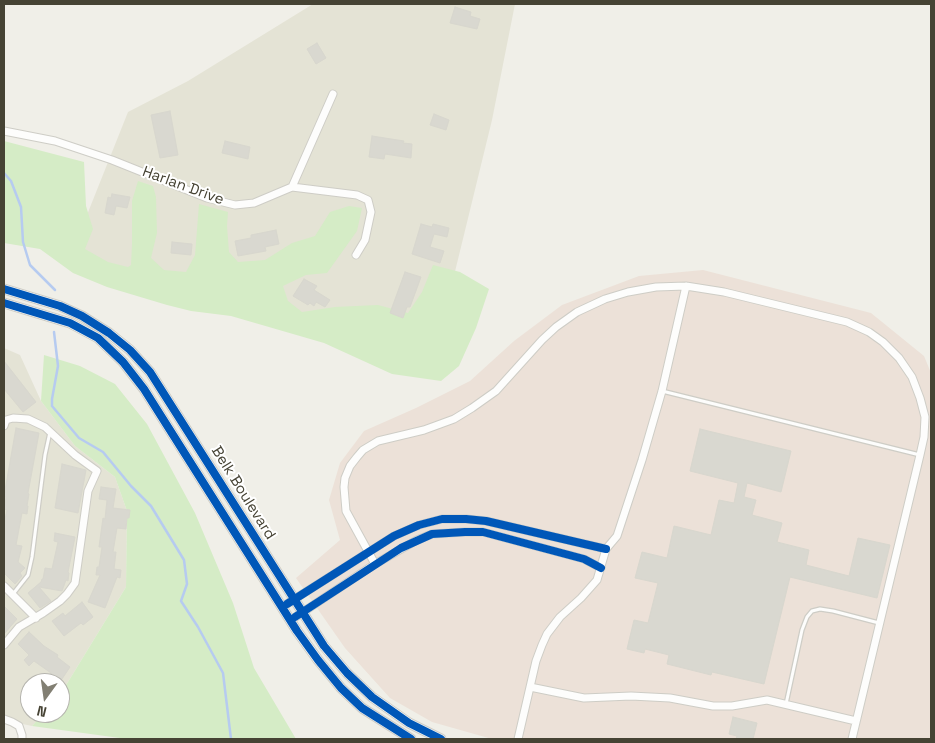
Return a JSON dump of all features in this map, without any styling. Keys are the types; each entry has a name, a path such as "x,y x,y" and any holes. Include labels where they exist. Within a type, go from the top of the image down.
{"street":[{"path":"333,94 292,187 358,195 368,200 371,212 369,222 365,240 356,255"},
{"name":"Harlan Drive","path":"4,131 55,142 112,160 207,198 235,205 254,203 292,187"},
{"path":"518,739 536,661 548,634 560,617 597,580 606,549 617,536 662,391 686,286"},
{"path":"375,564 346,511 344,487 350,466 364,450 378,440 424,430 454,419 472,408 496,391 542,340 577,312 605,299 628,292 656,287 686,286 724,292 847,322 869,332 883,342 899,358 912,377 920,398 924,417 924,437 920,455 852,739"},
{"name":"Belk Boulevard","path":"4,289 60,306 82,316 110,333 130,350 150,372 324,646 347,673 372,697 409,723 441,739"},
{"name":"Belk Boulevard","path":"4,303 70,323 98,338 123,362 144,389 282,607 318,660 341,688 362,708 411,739"},
{"path":"4,426 6,420 13,418 28,419 45,427 75,455 96,471 88,491 75,582 67,594 36,618 19,627 4,645"},
{"path":"282,607 394,536 419,525 442,519 486,521 606,549"},
{"path":"291,620 401,548 432,534 483,532 584,558 601,568"},
{"path":"4,586 36,618"},
{"path":"530,686 584,698 631,696 670,698 713,706 732,706 768,700 856,721"},
{"path":"4,719 19,726 22,739"}],"lane":[{"path":"662,391 920,455"},
{"path":"12,594 28,574 32,557 45,454 50,432"},
{"path":"786,704 802,630 807,617 812,611 820,609 833,611 879,623"}],"shaded area":[{"path":"313,4 515,4 492,120 450,292 429,335 297,321 71,255 128,112 188,81"},
{"path":"703,270 871,313 924,356 931,373 931,739 492,739 432,722 390,698 345,648 296,578 340,540 329,500 340,463 364,431 470,381 514,341 562,305 639,276"},
{"path":"4,348 20,355 41,401 75,446 115,477 127,511 126,587 70,679 70,673 20,673 20,723 35,723 32,726 4,720"}],"green space":[{"path":"4,141 84,162 86,206 93,229 85,249 108,262 128,267 131,265 132,201 138,181 153,186 156,197 157,233 151,258 164,270 186,272 195,255 199,204 228,212 229,252 238,262 265,260 292,243 315,236 330,212 349,206 362,208 357,231 327,273 306,275 283,286 288,301 302,312 335,307 378,305 408,313 422,292 433,265 460,272 489,289 476,328 459,366 441,381 392,374 324,343 231,316 191,311 107,287 73,273 40,249 4,243"},
{"path":"44,355 80,366 115,384 147,424 195,513 233,603 254,668 296,739 127,739 32,726 35,723 70,723 70,679 126,587 127,511 115,477 75,446 41,401"}],"building":[{"path":"455,7 471,12 470,16 480,19 477,29 450,23"},
{"path":"317,43 326,58 316,64 307,49"},
{"path":"170,111 178,155 160,158 151,115"},
{"path":"434,114 449,120 446,130 430,125"},
{"path":"372,136 412,144 411,158 385,154 384,159 369,157"},
{"path":"225,141 250,147 248,159 222,153"},
{"path":"112,194 130,197 127,208 116,206 114,215 105,213 108,197 111,198"},
{"path":"421,224 432,227 433,224 449,228 447,237 434,234 430,247 444,251 440,263 412,254"},
{"path":"276,230 279,244 265,247 266,251 238,256 235,241 251,238 251,235"},
{"path":"172,242 192,244 191,255 171,253"},
{"path":"405,272 421,277 410,307 407,307 403,318 390,313"},
{"path":"304,279 317,286 314,290 330,300 325,307 316,302 314,306 310,303 308,305 293,296"},
{"path":"4,361 36,402 23,412 4,389"},
{"path":"16,428 39,433 28,493 27,514 22,513 16,545 22,546 18,562 25,568 20,573 22,576 15,584 4,573 4,524 7,510 4,509 6,497 4,496"},
{"path":"700,429 791,451 781,492 747,483 744,497 756,500 752,515 782,523 777,542 809,550 806,565 849,576 858,538 890,545 877,598 790,577 764,684 712,672 711,675 667,664 669,655 645,649 644,653 627,649 634,620 648,623 658,583 635,578 642,552 667,558 674,526 711,535 719,500 734,503 738,483 690,471"},
{"path":"62,464 86,470 78,513 55,508"},
{"path":"101,487 116,489 113,508 130,510 126,529 117,528 113,552 116,552 114,569 121,570 120,578 117,577 105,608 88,602 100,575 96,575 102,547 99,547 107,500 99,499"},
{"path":"55,533 75,537 68,581 66,580 62,591 39,587 51,601 40,608 28,593 41,582 45,568 52,569 58,542 54,541"},
{"path":"82,602 93,617 83,625 81,623 64,636 52,621 63,613 65,616"},
{"path":"4,606 17,619 4,634"},
{"path":"29,632 70,667 66,673 51,673 34,661 29,666 24,660 29,655 18,644"},
{"path":"733,717 757,723 753,739 736,739 737,736 729,734"}],"waterway":[{"path":"4,173 11,181 21,207 23,242 30,265 55,290"},
{"path":"54,332 58,366 52,406 79,438 103,452 131,486 151,506 184,560 187,584 181,601 198,627 223,673 231,739"}],"cycle path":[{"path":"4,289 60,306 82,316 109,333 130,350 150,372 324,646 347,673 372,697 409,723 441,739"},
{"path":"4,303 70,323 98,338 123,362 144,389 297,631 318,660 341,688 362,708 411,739"},
{"path":"287,604 394,536 419,525 442,519 486,521 606,549"},
{"path":"295,617 401,548 432,534 483,532 584,559 601,568"}]}
